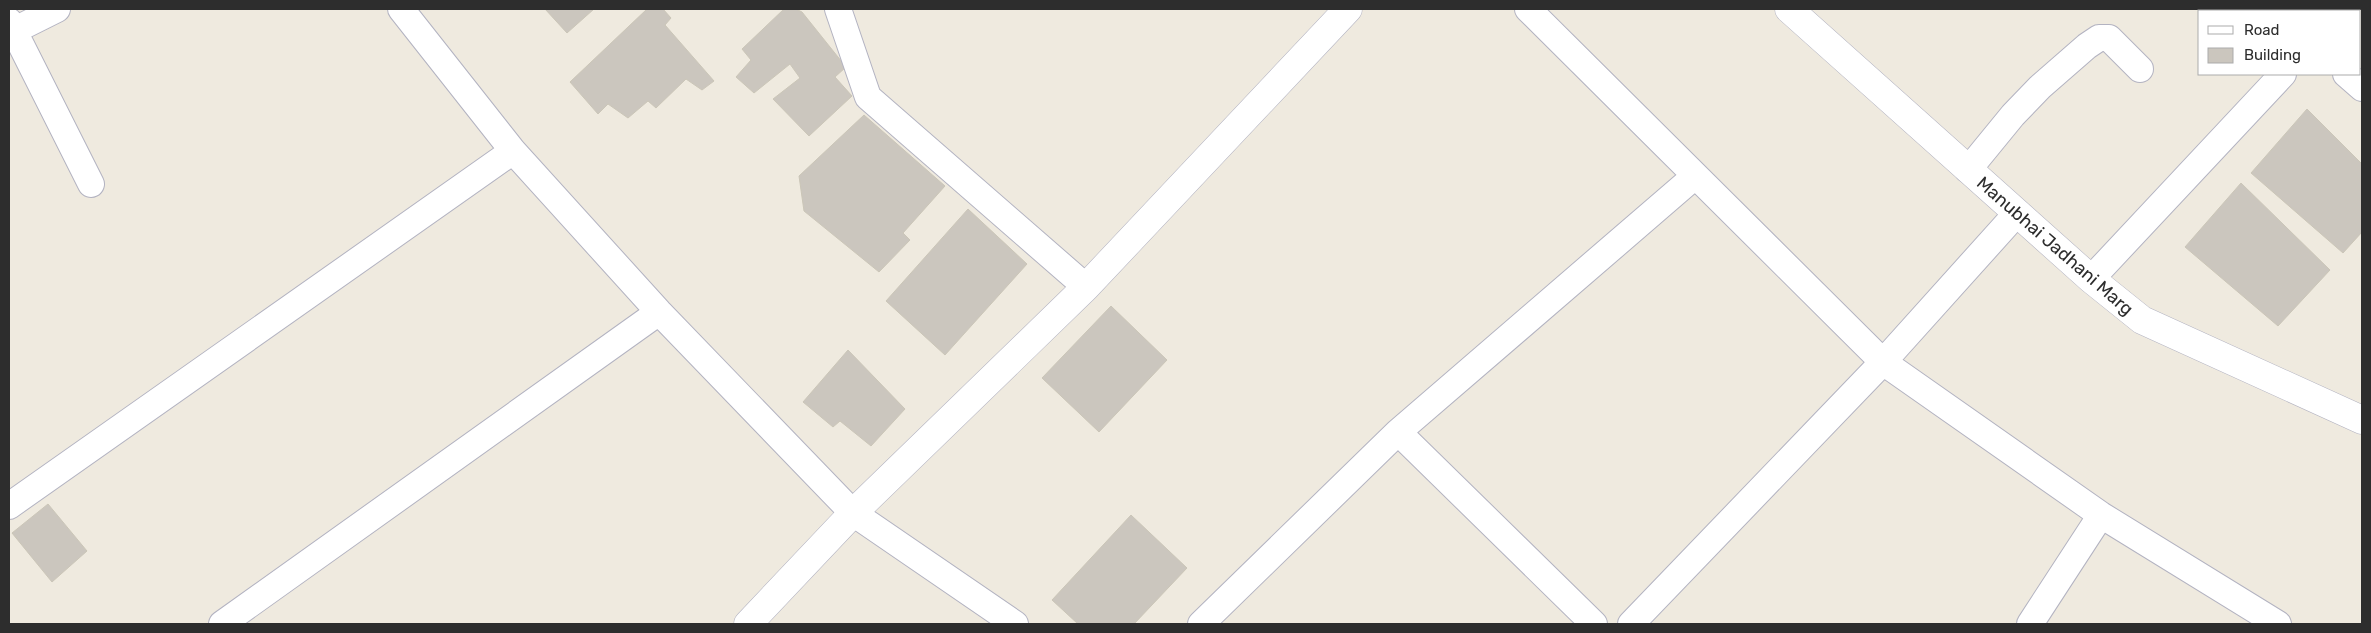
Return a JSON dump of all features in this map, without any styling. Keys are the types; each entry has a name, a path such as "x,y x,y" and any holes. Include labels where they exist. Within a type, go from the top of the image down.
{"street":[{"path":"57,9 11,26 91,184"},
{"path":"401,9 513,151 659,312 853,513 1015,624"},
{"path":"838,9 868,97 1086,287"},
{"path":"748,624 853,513 1086,287 1348,9"},
{"path":"1528,9 1883,362 2101,515 2278,624"},
{"name":"Manubhai Jadhani Marg","path":"1789,9 2091,279 2142,320 2362,420"},
{"path":"1968,170 2013,115 2040,87 2087,46 2099,38 2109,38 2140,69"},
{"path":"2091,279 2282,75"},
{"path":"2347,75 2362,88"},
{"path":"9,506 513,151"},
{"path":"1201,624 1398,432 1695,176"},
{"path":"1631,624 1883,362 2017,213"},
{"path":"222,624 659,312"},
{"path":"1398,432 1594,624"},
{"path":"2030,624 2101,515"}],"building":[{"path":"545,9 594,9 567,33"},
{"path":"647,9 663,9 671,18 665,25 714,81 702,90 686,79 656,108 648,101 628,118 608,104 598,114 570,82"},
{"path":"784,9 796,9 802,12 846,67 835,77 852,96 809,136 773,99 800,78 790,64 754,93 736,77 751,60 742,49"},
{"path":"2307,109 2362,164 2362,232 2343,253 2251,173"},
{"path":"864,115 945,186 903,233 910,240 879,272 804,211 799,176"},
{"path":"2241,183 2330,270 2278,326 2185,247"},
{"path":"968,209 1027,264 945,355 886,301"},
{"path":"1111,306 1167,360 1099,432 1042,378"},
{"path":"848,350 905,409 871,446 840,421 833,427 803,402"},
{"path":"48,504 87,551 52,582 12,533"},
{"path":"1131,515 1187,568 1134,624 1078,624 1052,600"}]}
